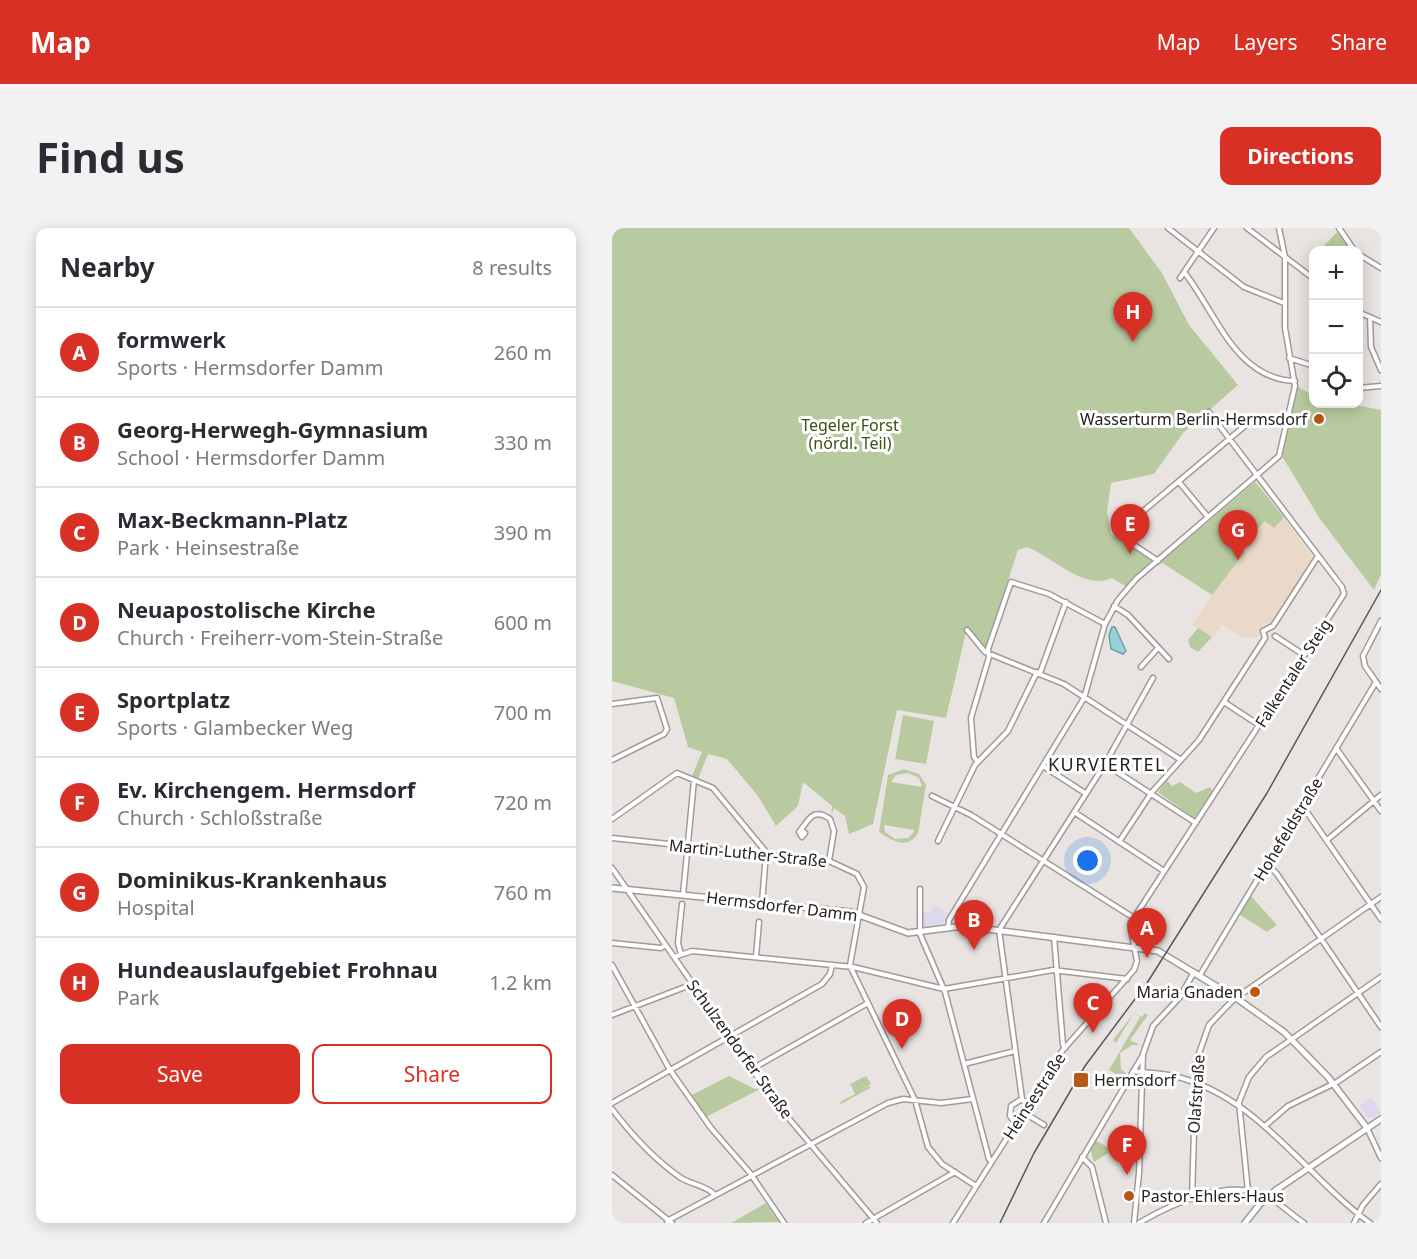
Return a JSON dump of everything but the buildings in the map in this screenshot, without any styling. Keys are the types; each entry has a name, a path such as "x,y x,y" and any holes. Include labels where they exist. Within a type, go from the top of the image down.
{"main road":[{"name":"Hermsdorfer Damm","path":"612,888 859,914 901,932 920,934 948,928 999,930 1158,951 1234,996 1292,1040 1333,1084 1367,1128"},
{"path":"1245,1223 1268,1196 1381,1119"}],"street":[{"path":"1168,228 1244,287 1284,303"},
{"path":"1180,278 1214,228"},
{"path":"1247,228 1309,275"},
{"path":"948,928 949,920 1084,698 1105,624 1114,606 1131,584 1279,456 1295,381 1289,358 1284,303 1285,257 1279,228"},
{"path":"1339,228 1351,246"},
{"path":"1363,257 1381,268"},
{"path":"1184,272 1247,363 1262,374 1295,381"},
{"path":"1363,314 1381,322"},
{"path":"1370,317 1371,347 1381,369"},
{"path":"1289,358 1309,364"},
{"path":"1363,388 1381,386"},
{"name":"Falkentaler Steig","path":"1134,918 1344,594 1209,412"},
{"path":"1158,561 1122,537 1120,532 1253,419"},
{"path":"1179,482 1208,517"},
{"path":"1119,842 1151,794 1199,740 1265,638 1264,629 1273,626 1318,556"},
{"path":"978,762 974,757 971,718 988,653 1011,582 1033,587 1105,624"},
{"path":"938,841 978,762 1008,732 1038,673 1066,602"},
{"path":"1114,606 1128,615 1169,659"},
{"path":"1381,621 1363,654 1365,666 1381,689"},
{"path":"1273,626 1275,636"},
{"path":"967,630 988,653 1065,684 1180,760"},
{"path":"1265,638 1275,636 1304,655"},
{"path":"1141,667 1158,648"},
{"path":"1022,1099 999,930 1105,764 1153,678"},
{"name":"Hohefeldstraße","path":"1143,1054 1153,1026 1180,997 1197,974 1267,864 1376,682"},
{"path":"612,705 657,698 667,727 666,733 612,760"},
{"path":"1224,702 1259,725"},
{"path":"1336,748 1381,810"},
{"path":"1105,764 1196,823"},
{"path":"1043,766 1086,794"},
{"path":"612,819 673,773 713,788 766,853 762,903"},
{"path":"683,895 694,780"},
{"path":"1327,840 1381,795"},
{"path":"932,796 1002,834 1134,918 1130,927 1133,946"},
{"path":"1302,805 1381,919"},
{"path":"1074,812 1164,871"},
{"path":"802,831 804,822 812,815 821,814 830,819 834,831 829,861"},
{"name":"Martin-Luther-Straße","path":"612,838 766,853 829,861 850,868 862,882 851,967"},
{"path":"1267,864 1277,874 1381,1027"},
{"name":"Schulzendorfer Straße","path":"612,868 752,1069 874,1221"},
{"path":"920,889 920,934 944,989 989,1159 992,1161"},
{"name":"Olafstraße","path":"1192,1199 1198,1054 1204,1034 1214,1018 1234,996 1381,897"},
{"path":"681,954 678,943 682,904"},
{"path":"756,957 759,922"},
{"path":"1054,936 1062,1045 1065,1048"},
{"path":"612,943 661,948 665,945"},
{"name":"Heinsestraße","path":"953,1223 1065,1048 1127,979 1136,964 1133,946"},
{"path":"674,957 692,951 851,967 944,989 1056,970 1127,979"},
{"path":"612,965 670,1070 711,1128 751,1175 784,1223"},
{"path":"612,1103 822,984 830,974 832,965"},
{"path":"851,967 915,1100 928,1147 942,1164 976,1186"},
{"path":"1248,1191 1240,1107 1243,1088 1254,1069 1266,1057 1381,977"},
{"path":"612,1015 693,984"},
{"path":"752,1069 868,1003"},
{"path":"964,1064 1015,1051"},
{"path":"1264,1126 1288,1107 1333,1084 1381,1052"},
{"path":"1045,1222 1143,1054"},
{"path":"1134,1223 1143,1054"},
{"path":"1133,1071 1174,1076 1195,1083 1240,1107 1264,1126 1370,1223"},
{"path":"612,1175 669,1222 714,1194 888,1103 915,1100 946,1103 973,1099"},
{"path":"1016,1124 1011,1118 1010,1111 1013,1104 1022,1099 1030,1102"},
{"path":"612,1108 633,1134 669,1168 692,1184 714,1194"},
{"path":"1023,1112 1044,1125"},
{"name":"Hermsdorfer Damm","path":"1367,1128 1381,1158"},
{"path":"1082,1157 1091,1165 1106,1223"},
{"path":"867,1223 952,1176 955,1172"},
{"path":"1354,1223 1358,1214 1381,1184"},
{"path":"1139,1223 1167,1206 1234,1188 1268,1196 1304,1223"}],"shaded area":[{"path":"1255,482 1313,557 1271,623 1263,625 1258,637 1244,638 1222,625 1213,638 1192,625 1212,595 1161,562"},
{"path":"935,905 949,914 943,923 924,928 922,912 931,912"},
{"path":"1371,1097 1381,1113 1374,1118 1367,1117 1359,1106"}],"green space":[{"name":"Tegeler Forst (nördl. Teil)","path":"612,228 1129,228 1162,273 1189,325 1238,385 1183,433 1154,474 1111,483 1107,512 1111,534 1152,560 1125,586 1112,578 1101,581 1080,577 1027,547 1018,550 986,648 967,628 946,718 897,710 873,824 849,834 845,816 834,808 831,816 832,806 803,782 798,806 776,826 758,796 727,759 708,754 698,779 692,776 702,752 688,747 674,698 612,681"},
{"path":"1338,231 1348,246 1324,246"},
{"path":"1298,387 1309,393 1309,408 1363,406 1381,410 1381,574 1374,590 1320,519 1282,456"},
{"path":"1255,482 1284,517 1274,528 1265,521 1241,547 1245,552 1212,595 1161,562"},
{"path":"1198,628 1212,637 1198,652 1190,647 1188,640"},
{"path":"903,715 934,721 926,764 895,759"},
{"path":"904,769 919,774 926,785 918,833 909,842 899,842 879,832 888,775","holes":["908,773 919,778 922,787 891,782 896,775","884,825 914,830 914,832 908,838 895,839 885,832"]},
{"path":"1167,780 1172,786 1180,782 1196,793 1210,787 1213,791 1194,818 1158,792"},
{"path":"1251,896 1277,925 1267,932 1240,915"},
{"path":"1134,1013 1142,1017 1145,1013 1148,1015 1130,1040 1140,1045 1132,1045 1120,1053 1121,1069 1127,1074 1124,1079 1109,1070 1140,1017"},
{"path":"1134,1013 1116,1043 1113,1040"},
{"path":"729,1076 755,1089 762,1088 706,1117 692,1095"},
{"path":"866,1076 871,1084 858,1092 869,1086 870,1088 841,1104 840,1102 855,1094 850,1084"},
{"path":"1095,1140 1119,1154 1110,1152 1094,1162 1090,1148"},
{"path":"766,1203 779,1222 731,1223"}],"water":[{"path":"1112,627 1115,627 1126,651 1123,654 1111,649 1109,635"}],"tram line":[{"path":"1000,1223 1034,1153 1085,1066 1147,983 1267,793 1381,590"}],"place":[{"name":"Hundeauslaufgebiet Frohnau","path":"1133,342"},
{"name":"Wasserturm Berlin-Hermsdorf","path":"1319,419"},
{"name":"Sportplatz","path":"1130,554"},
{"name":"Dominikus-Krankenhaus","path":"1238,560"},
{"name":"Georg-Herwegh-Gymnasium","path":"974,950"},
{"name":"formwerk","path":"1147,958"},
{"name":"Maria Gnaden","path":"1255,992"},
{"name":"Max-Beckmann-Platz","path":"1093,1033"},
{"name":"Neuapostolische Kirche","path":"902,1049"},
{"name":"Hermsdorf","path":"1081,1080"},
{"name":"Ev. Kirchengem. Hermsdorf","path":"1127,1175"},
{"name":"Pastor-Ehlers-Haus","path":"1129,1196"}],"district":[{"name":"KURVIERTEL","path":"1107,764"}]}
